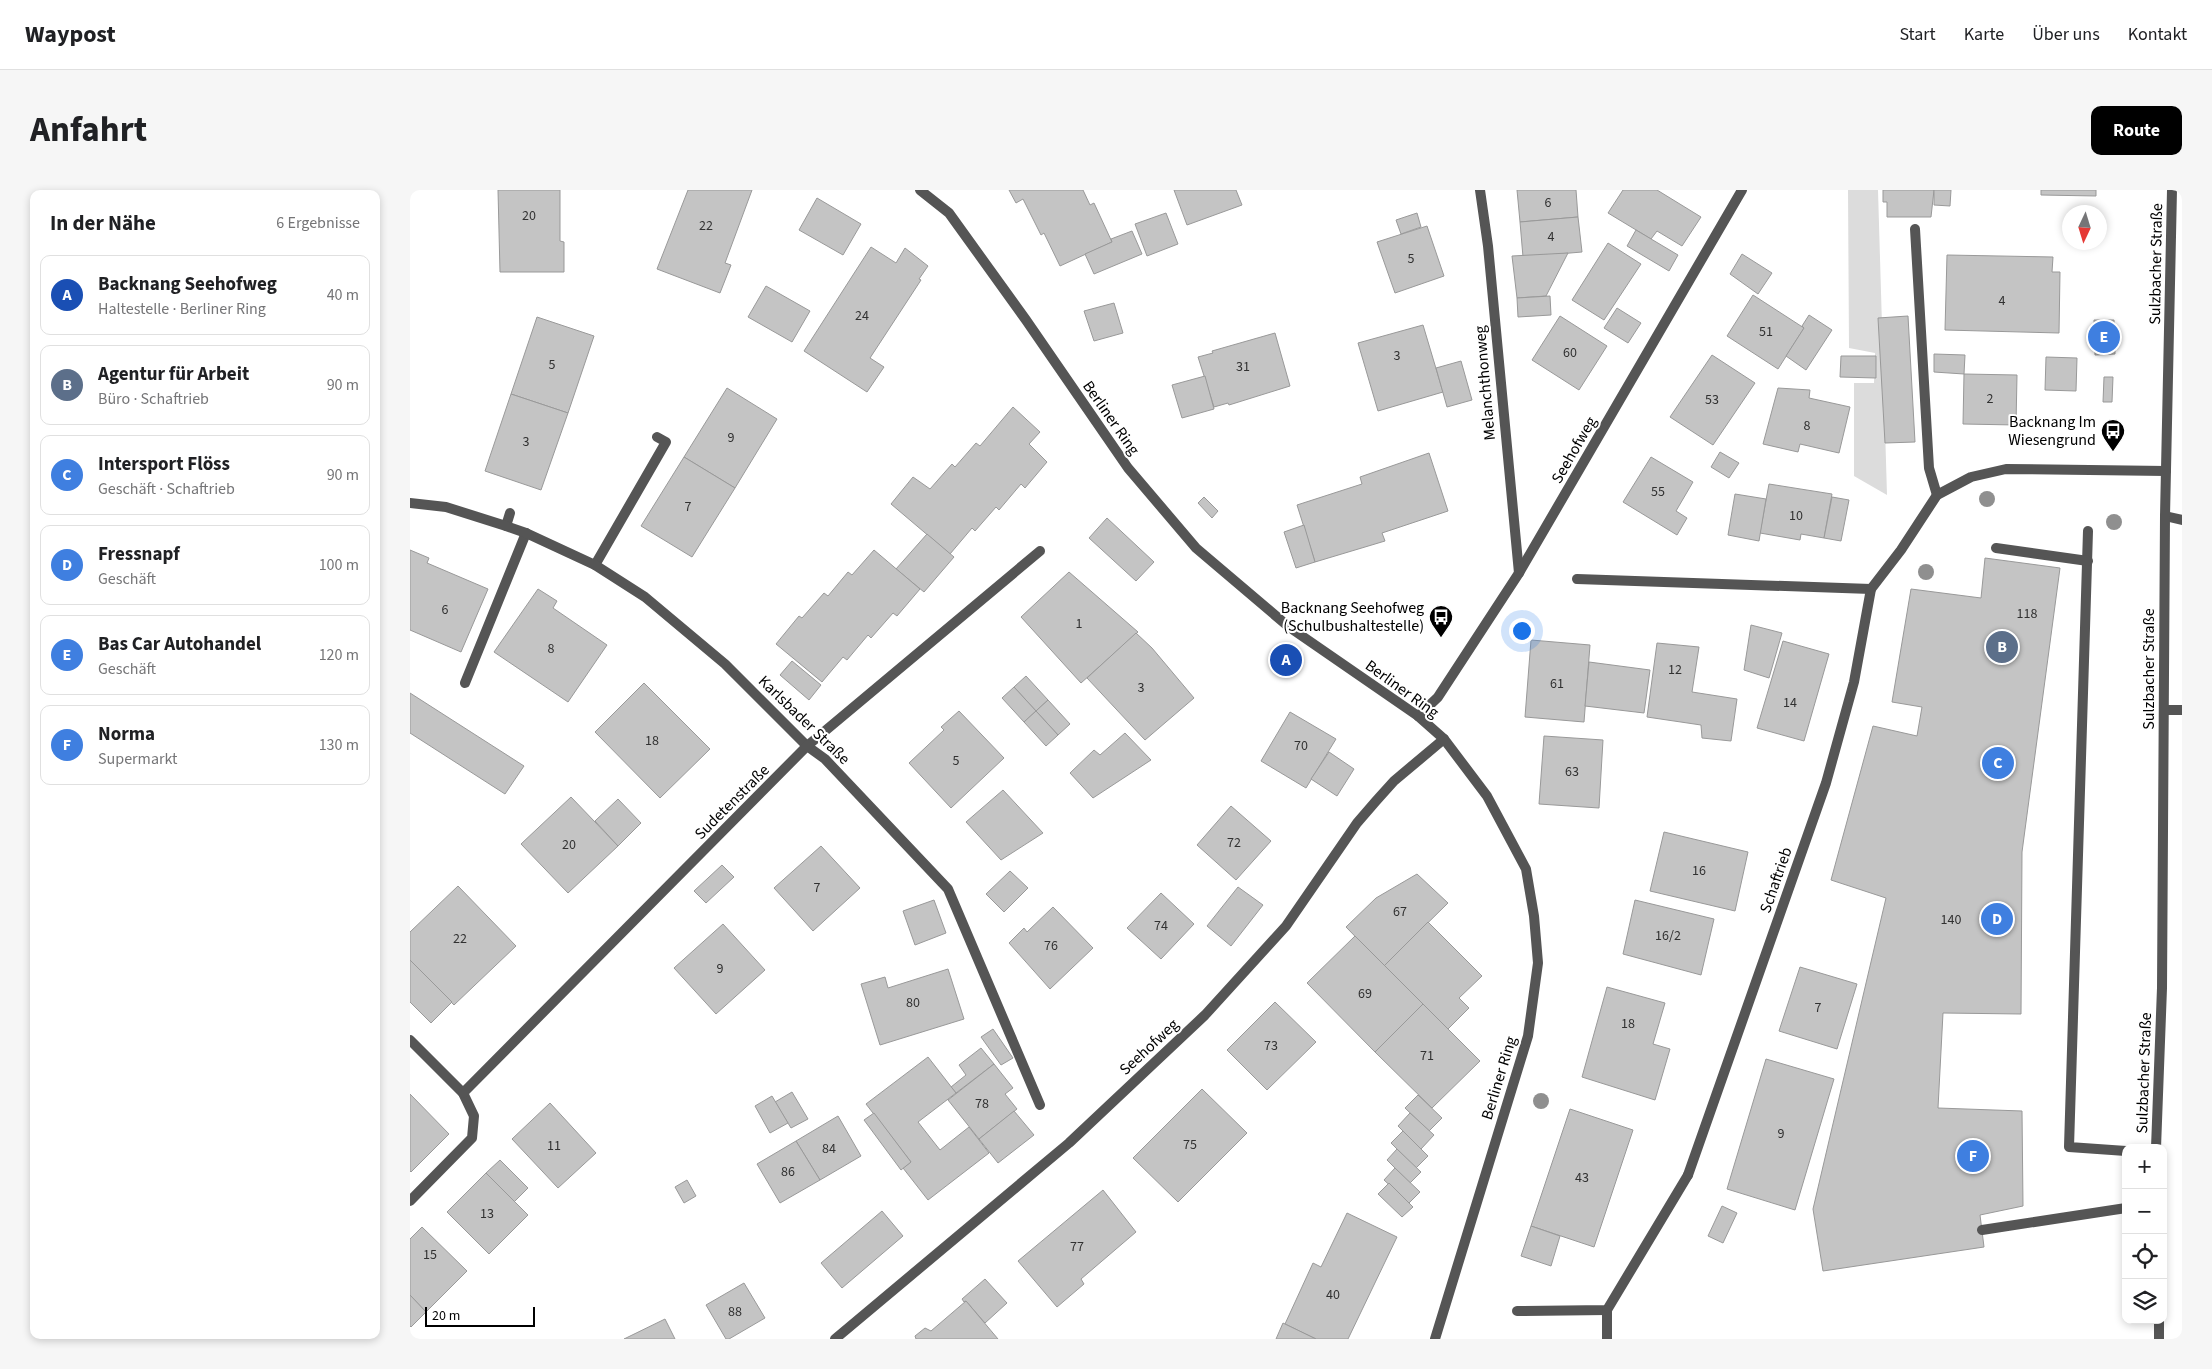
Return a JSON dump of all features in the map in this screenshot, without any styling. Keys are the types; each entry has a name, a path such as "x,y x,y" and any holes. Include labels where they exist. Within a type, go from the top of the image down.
{"street":[{"name":"Berliner Ring","path":"920,190 948,214 1026,320 1128,468 1196,548 1289,627 1418,716 1444,739 1486,796 1526,869 1534,916 1538,963 1528,1036 1435,1339"},
{"name":"Melanchthonweg","path":"1480,190 1518,573"},
{"name":"Seehofweg","path":"1418,716 1438,697 1518,573 1742,190"},
{"name":"Sulzbacher Straße","path":"2156,1144 2162,988 2165,516 2172,190"},
{"path":"1916,229 1929,468 1937,495"},
{"path":"594,565 666,442 657,437"},
{"name":"Schaftrieb","path":"1607,1310 1688,1175 1826,784 1854,682 1871,589 1901,550 1937,495 1971,477 2006,469 2166,471"},
{"name":"Karlsbader Straße","path":"410,503 446,507 526,533 594,565 645,596 711,652 808,746 825,759 948,889 1040,1105"},
{"path":"506,526 510,512"},
{"path":"2165,516 2182,520"},
{"path":"2088,531 2069,1147 2122,1151"},
{"path":"465,683 526,533"},
{"path":"1996,548 2088,561"},
{"name":"Sudetenstraße","path":"463,1093 808,746 1040,551"},
{"path":"1576,579 1871,589"},
{"path":"2164,710 2182,710"},
{"name":"Seehofweg","path":"835,1339 1068,1143 1204,1016 1286,926 1357,823 1394,781 1444,739"},
{"path":"410,1040 463,1093 474,1116 472,1138 410,1201"},
{"path":"1982,1230 2122,1209"},
{"path":"1517,1311 1607,1310 1607,1339"},
{"path":"2159,1324 2159,1339"}],"shaded area":[{"path":"1848,190 1878,190 1887,495 1854,476 1854,383 1874,383 1875,353 1849,348"}],"building":[{"path":"498,190 560,190 560,241 564,242 564,272 500,272"},
{"path":"688,190 752,190 725,263 731,265 720,293 657,269"},
{"path":"1009,190 1083,190 1090,205 1094,203 1112,242 1060,266 1044,233 1041,235 1023,199 1016,203"},
{"path":"1174,190 1236,190 1242,205 1187,225"},
{"path":"1517,190 1576,190 1578,217 1520,222"},
{"path":"1623,190 1657,190 1701,217 1682,246 1657,231 1651,239 1608,213"},
{"path":"1883,190 1934,190 1931,217 1887,217 1887,202 1883,202"},
{"path":"1934,190 1951,190 1950,206 1934,205"},
{"path":"2041,190 2096,190 2096,196 2041,195"},
{"path":"817,198 861,224 843,255 799,230"},
{"path":"1166,213 1178,244 1147,256 1135,224"},
{"path":"1417,213 1421,227 1401,234 1396,220"},
{"path":"1578,217 1582,252 1523,257 1520,222"},
{"path":"1427,226 1444,276 1395,293 1377,242"},
{"path":"1636,230 1678,255 1669,271 1627,246"},
{"path":"1132,231 1142,254 1094,274 1085,254 1112,242 1111,239"},
{"path":"1608,243 1641,264 1604,320 1572,300"},
{"path":"871,247 896,263 905,248 928,266 919,279 921,280 870,358 884,367 867,392 804,351"},
{"path":"1568,253 1546,296 1517,298 1512,256"},
{"path":"1742,254 1772,273 1758,294 1730,274"},
{"path":"1947,255 2053,257 2052,272 2060,272 2059,333 1945,330"},
{"path":"766,286 810,311 792,342 748,317"},
{"path":"1753,295 1804,328 1778,369 1727,336"},
{"path":"1550,296 1551,315 1518,317 1517,298"},
{"path":"1114,303 1123,333 1094,341 1084,311"},
{"path":"1617,308 1641,323 1628,343 1604,328"},
{"path":"1809,315 1832,330 1806,370 1786,356 1804,328 1802,326"},
{"path":"1560,316 1607,346 1579,390 1532,360"},
{"path":"1908,316 1915,442 1885,443 1878,318"},
{"path":"537,317 594,336 568,413 511,394"},
{"path":"2094,320 2114,320 2115,354 2095,355"},
{"path":"1423,325 1443,392 1378,411 1358,343"},
{"path":"1275,333 1290,386 1229,405 1228,403 1214,407 1198,357 1213,353 1212,351"},
{"path":"1934,354 1965,355 1964,374 1934,372"},
{"path":"1712,355 1755,383 1713,445 1670,417"},
{"path":"1841,356 1876,356 1876,378 1840,377"},
{"path":"2046,357 2077,358 2076,391 2045,390"},
{"path":"1461,361 1472,400 1447,407 1436,368"},
{"path":"1964,374 2017,375 2016,425 1963,424"},
{"path":"1205,376 1214,409 1182,418 1172,385"},
{"path":"2104,377 2113,377 2112,402 2103,402"},
{"path":"727,388 777,419 735,488 684,457"},
{"path":"1778,388 1810,390 1809,398 1850,407 1839,453 1800,444 1798,452 1763,444"},
{"path":"511,394 568,413 541,490 485,471"},
{"path":"1013,407 1040,432 1029,444 1047,462 1025,488 1021,484 999,510 996,507 975,531 972,528 950,554 891,504 913,477 930,489 952,464 955,467 976,443 980,446"},
{"path":"1720,452 1739,463 1729,478 1711,467"},
{"path":"1429,453 1448,511 1382,533 1385,541 1315,562 1297,505 1362,484 1360,477"},
{"path":"684,457 735,488 692,557 641,526"},
{"path":"1651,457 1693,482 1676,511 1687,518 1677,535 1623,502"},
{"path":"1769,484 1832,494 1824,538 1801,534 1800,540 1760,533"},
{"path":"1735,494 1766,499 1759,541 1728,535"},
{"path":"1204,497 1218,511 1212,518 1198,503"},
{"path":"1832,497 1849,500 1841,541 1824,538"},
{"path":"1107,518 1154,562 1136,581 1089,538"},
{"path":"1304,525 1315,562 1296,568 1284,532"},
{"path":"927,534 954,557 924,592 896,569"},
{"path":"410,550 429,558 427,563 488,589 461,652 410,630"},
{"path":"874,550 920,589 897,616 893,613 871,638 868,635 847,660 843,657 822,682 776,644 799,616 802,618 824,593 828,596 848,572 852,575"},
{"path":"1985,558 2060,568 2022,852 2021,1014 1943,1013 1938,1108 2022,1111 2023,1206 1980,1215 1984,1247 1823,1271 1813,1209 1886,898 1831,880 1873,726 1917,736 1922,707 1892,702 1911,589 1981,598"},
{"path":"1069,572 1138,632 1081,683 1021,617"},
{"path":"538,589 557,601 553,608 607,645 568,702 494,652"},
{"path":"1751,625 1782,633 1769,678 1744,670"},
{"path":"1136,633 1152,648 1194,698 1145,740 1087,678"},
{"path":"1531,640 1590,645 1584,722 1525,717"},
{"path":"1783,641 1829,654 1804,741 1757,728"},
{"path":"1657,643 1699,647 1692,692 1737,699 1731,741 1702,738 1701,725 1647,717"},
{"path":"792,661 821,685 809,700 780,675"},
{"path":"1589,662 1650,670 1644,713 1585,706"},
{"path":"1026,676 1048,700 1036,711 1014,687"},
{"path":"644,683 710,749 660,798 595,732"},
{"path":"1014,687 1036,711 1024,722 1002,698"},
{"path":"410,693 524,766 505,794 410,733"},
{"path":"1048,700 1070,724 1058,735 1036,711"},
{"path":"959,711 1004,758 951,808 909,763 944,730 941,727"},
{"path":"1036,711 1058,735 1046,746 1024,722"},
{"path":"1290,712 1336,739 1306,788 1261,761"},
{"path":"1125,733 1151,760 1093,798 1070,773 1094,750 1100,755"},
{"path":"1544,736 1603,740 1599,808 1539,804"},
{"path":"1329,752 1354,769 1337,796 1311,779"},
{"path":"1003,790 1043,833 1001,860 966,822"},
{"path":"571,797 618,846 568,893 521,844"},
{"path":"618,799 641,823 618,846 595,821"},
{"path":"1231,806 1271,841 1236,880 1197,845"},
{"path":"1664,832 1748,852 1735,911 1650,891"},
{"path":"821,846 860,888 813,931 774,888"},
{"path":"722,865 734,877 706,903 694,891"},
{"path":"1010,871 1028,888 1004,912 986,894"},
{"path":"1417,874 1448,903 1384,966 1346,927 1376,898"},
{"path":"458,886 516,946 454,1005 410,960 410,932"},
{"path":"1238,887 1263,905 1231,946 1207,926"},
{"path":"1161,893 1194,924 1161,959 1127,928"},
{"path":"934,900 946,933 915,945 903,911"},
{"path":"1635,900 1714,919 1701,975 1623,954"},
{"path":"1053,907 1093,948 1050,989 1009,943 1024,928 1027,932"},
{"path":"1428,922 1482,976 1459,998 1469,1008 1448,1029 1384,966"},
{"path":"723,924 765,970 716,1014 674,968"},
{"path":"1355,936 1423,1004 1375,1052 1307,983"},
{"path":"410,960 452,1002 431,1023 410,1002"},
{"path":"1800,967 1857,984 1837,1049 1779,1031"},
{"path":"948,969 964,1019 880,1045 861,984 885,977 888,988"},
{"path":"1607,987 1665,1003 1653,1044 1670,1049 1655,1100 1582,1077"},
{"path":"1275,1002 1316,1042 1267,1090 1227,1050"},
{"path":"1423,1004 1480,1061 1432,1108 1375,1052"},
{"path":"993,1029 1013,1058 1001,1065 981,1037"},
{"path":"981,1048 994,1064 956,1093 951,1087 966,1075 959,1065"},
{"path":"928,1057 956,1093 918,1122 940,1150 969,1127 989,1153 928,1200 903,1168 911,1162 866,1104"},
{"path":"1766,1059 1834,1079 1795,1210 1727,1189"},
{"path":"994,1064 1013,1088 1005,1094 1017,1109 979,1139 948,1100"},
{"path":"1202,1089 1247,1133 1178,1202 1133,1158"},
{"path":"792,1092 808,1119 791,1128 775,1102"},
{"path":"410,1094 449,1134 411,1172 410,1171"},
{"path":"1418,1095 1442,1118 1429,1131 1405,1108"},
{"path":"772,1096 788,1123 770,1133 755,1106"},
{"path":"550,1103 596,1153 558,1188 512,1139"},
{"path":"1570,1109 1633,1130 1594,1247 1531,1226"},
{"path":"1014,1111 1034,1135 998,1163 979,1139"},
{"path":"874,1113 911,1162 901,1170 864,1120"},
{"path":"1410,1113 1434,1135 1421,1149 1398,1126"},
{"path":"838,1116 861,1156 820,1180 796,1141"},
{"path":"1403,1131 1428,1156 1416,1168 1391,1143"},
{"path":"796,1141 820,1180 780,1203 757,1164"},
{"path":"1397,1149 1421,1172 1410,1183 1387,1160"},
{"path":"500,1160 528,1188 514,1202 486,1173"},
{"path":"1395,1168 1420,1192 1409,1203 1384,1180"},
{"path":"486,1173 528,1215 489,1254 447,1212"},
{"path":"687,1180 696,1196 684,1203 675,1187"},
{"path":"1389,1183 1413,1207 1402,1217 1378,1194"},
{"path":"1103,1190 1136,1232 1081,1279 1084,1284 1057,1307 1018,1261"},
{"path":"1722,1206 1737,1213 1723,1243 1708,1236"},
{"path":"882,1211 903,1236 842,1288 821,1263"},
{"path":"1347,1213 1397,1237 1348,1339 1316,1339 1285,1324 1313,1263 1321,1267"},
{"path":"1531,1226 1560,1236 1551,1266 1521,1256"},
{"path":"422,1227 467,1271 426,1312 410,1295 410,1239"},
{"path":"985,1279 1007,1303 985,1323 966,1301 964,1302 962,1299"},
{"path":"744,1283 765,1318 726,1339 706,1305"},
{"path":"410,1295 426,1312 411,1327 410,1326"},
{"path":"966,1301 998,1339 916,1339 915,1336 925,1328 931,1331"},
{"path":"665,1319 675,1339 624,1339"},
{"path":"1283,1323 1285,1324 1316,1339 1276,1339"}],"place":[{"name":"Bas Car Autohandel","path":"2104,337"},
{"name":"Backnang Im Wiesengrund","path":"2113,452"},
{"name":"Backnang Seehofweg (Schulbushaltestelle)","path":"1441,638"},
{"name":"Agentur für Arbeit","path":"2002,647"},
{"name":"Backnang Seehofweg","path":"1286,660"},
{"name":"Intersport Flöss","path":"1998,763"},
{"name":"Fressnapf","path":"1997,919"},
{"name":"Norma","path":"1973,1156"}]}
